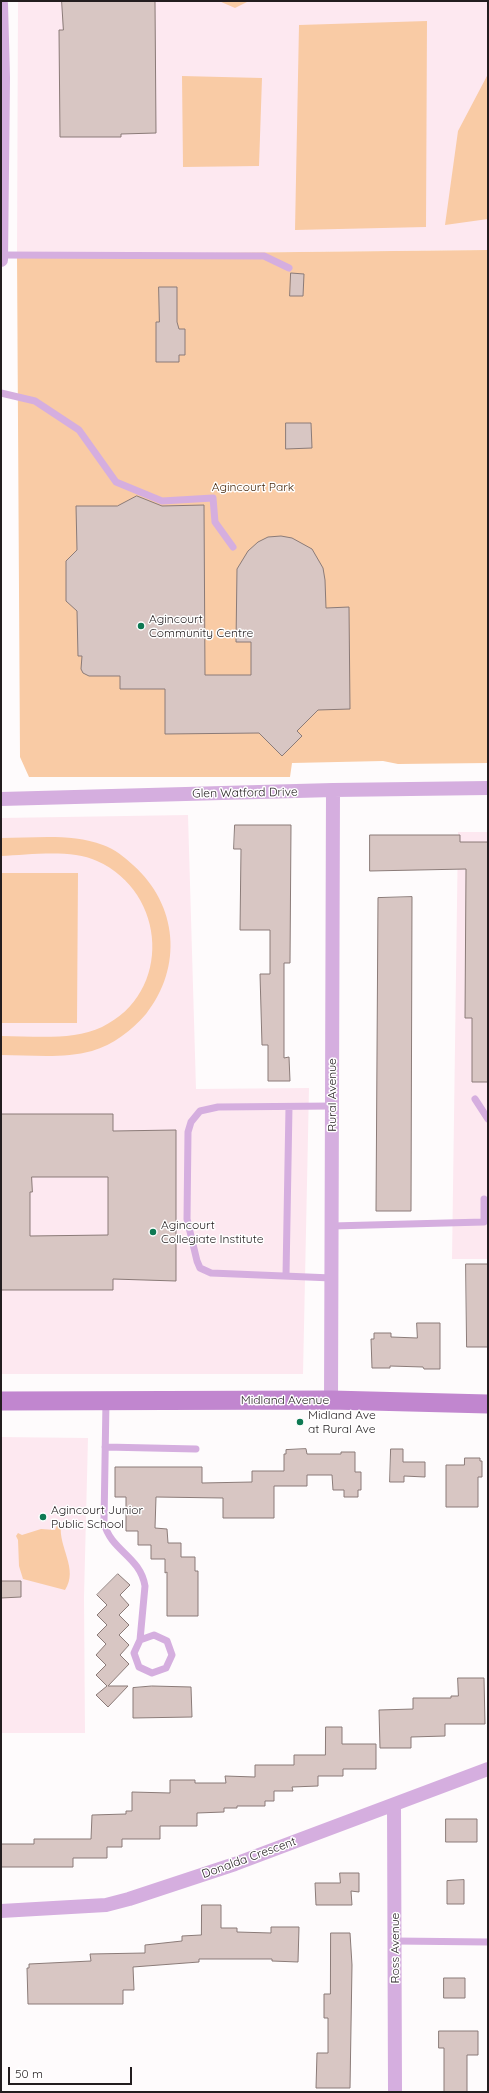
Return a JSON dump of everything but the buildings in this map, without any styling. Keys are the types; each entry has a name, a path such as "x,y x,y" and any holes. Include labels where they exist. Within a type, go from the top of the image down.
{"main road":[{"name":"Midland Avenue","path":"1,1401 331,1400 488,1404"}],"street":[{"path":"1,4 3,78 1,260"},
{"name":"Glen Watford Drive","path":"1,799 333,790 488,788"},
{"name":"Rural Avenue","path":"331,1400 333,790"},
{"name":"Donalda Crescent","path":"1,1911 106,1905 129,1900 235,1864 488,1769"},
{"name":"Ross Avenue","path":"394,1805 395,2092"}],"lane":[{"path":"1,255 264,256 289,268"},
{"path":"1,393 35,401 79,430 116,482 162,501 213,498 215,522 233,547"},
{"path":"475,1099 488,1119"},
{"path":"332,1106 218,1108 200,1111 191,1122 188,1140 187,1219 200,1268 211,1273 332,1278"},
{"path":"286,1276 289,1107"},
{"path":"332,1226 484,1222 484,1199"},
{"path":"106,1400 104,1516 107,1534 117,1547 132,1558 141,1570 144,1578 145,1586 140,1640 134,1653 139,1667 152,1673 166,1668 172,1654 167,1641 154,1635 140,1640"},
{"path":"105,1447 196,1449"},
{"path":"395,1941 488,1942"}],"shaded area":[{"path":"18,1 488,1 488,250 17,255"},
{"name":"Agincourt Collegiate Institute","path":"188,815 196,1089 309,1088 303,1374 1,1374 1,818"},
{"path":"458,832 488,832 488,1259 452,1259"},
{"name":"Agincourt Junior Public School","path":"1,1437 88,1438 84,1597 85,1733 1,1733"}],"green space":[{"path":"219,1 249,1 235,8"},
{"path":"427,21 426,227 295,230 299,25"},
{"path":"488,74 488,219 445,225 458,131"},
{"path":"182,76 262,78 259,166 183,167"},
{"name":"Agincourt Park","path":"488,250 488,763 398,764 383,761 292,763 290,777 29,777 20,757 17,255"},
{"path":"1,838 65,838 91,841 103,845 123,856 133,865 148,881 159,899 167,917 170,937 170,957 166,977 158,996 146,1014 135,1026 115,1041 92,1051 70,1055 1,1055 1,1036 53,1037 78,1034 102,1027 125,1011 141,991 150,968 152,943 148,918 137,895 120,876 97,861 87,857 63,854 1,856"},
{"path":"1,873 78,873 77,1023 1,1023"},
{"path":"57,1525 61,1525 62,1541 70,1574 69,1582 65,1590 23,1579 19,1566 18,1540 16,1536 18,1533 22,1535 41,1529 55,1530"}],"place":[{"name":"Agincourt Community Centre","path":"141,626"},
{"name":"Agincourt Collegiate Institute","path":"153,1232"},
{"name":"Midland Ave at Rural Ave","path":"300,1422"},
{"name":"Agincourt Junior Public School","path":"43,1517"}]}
